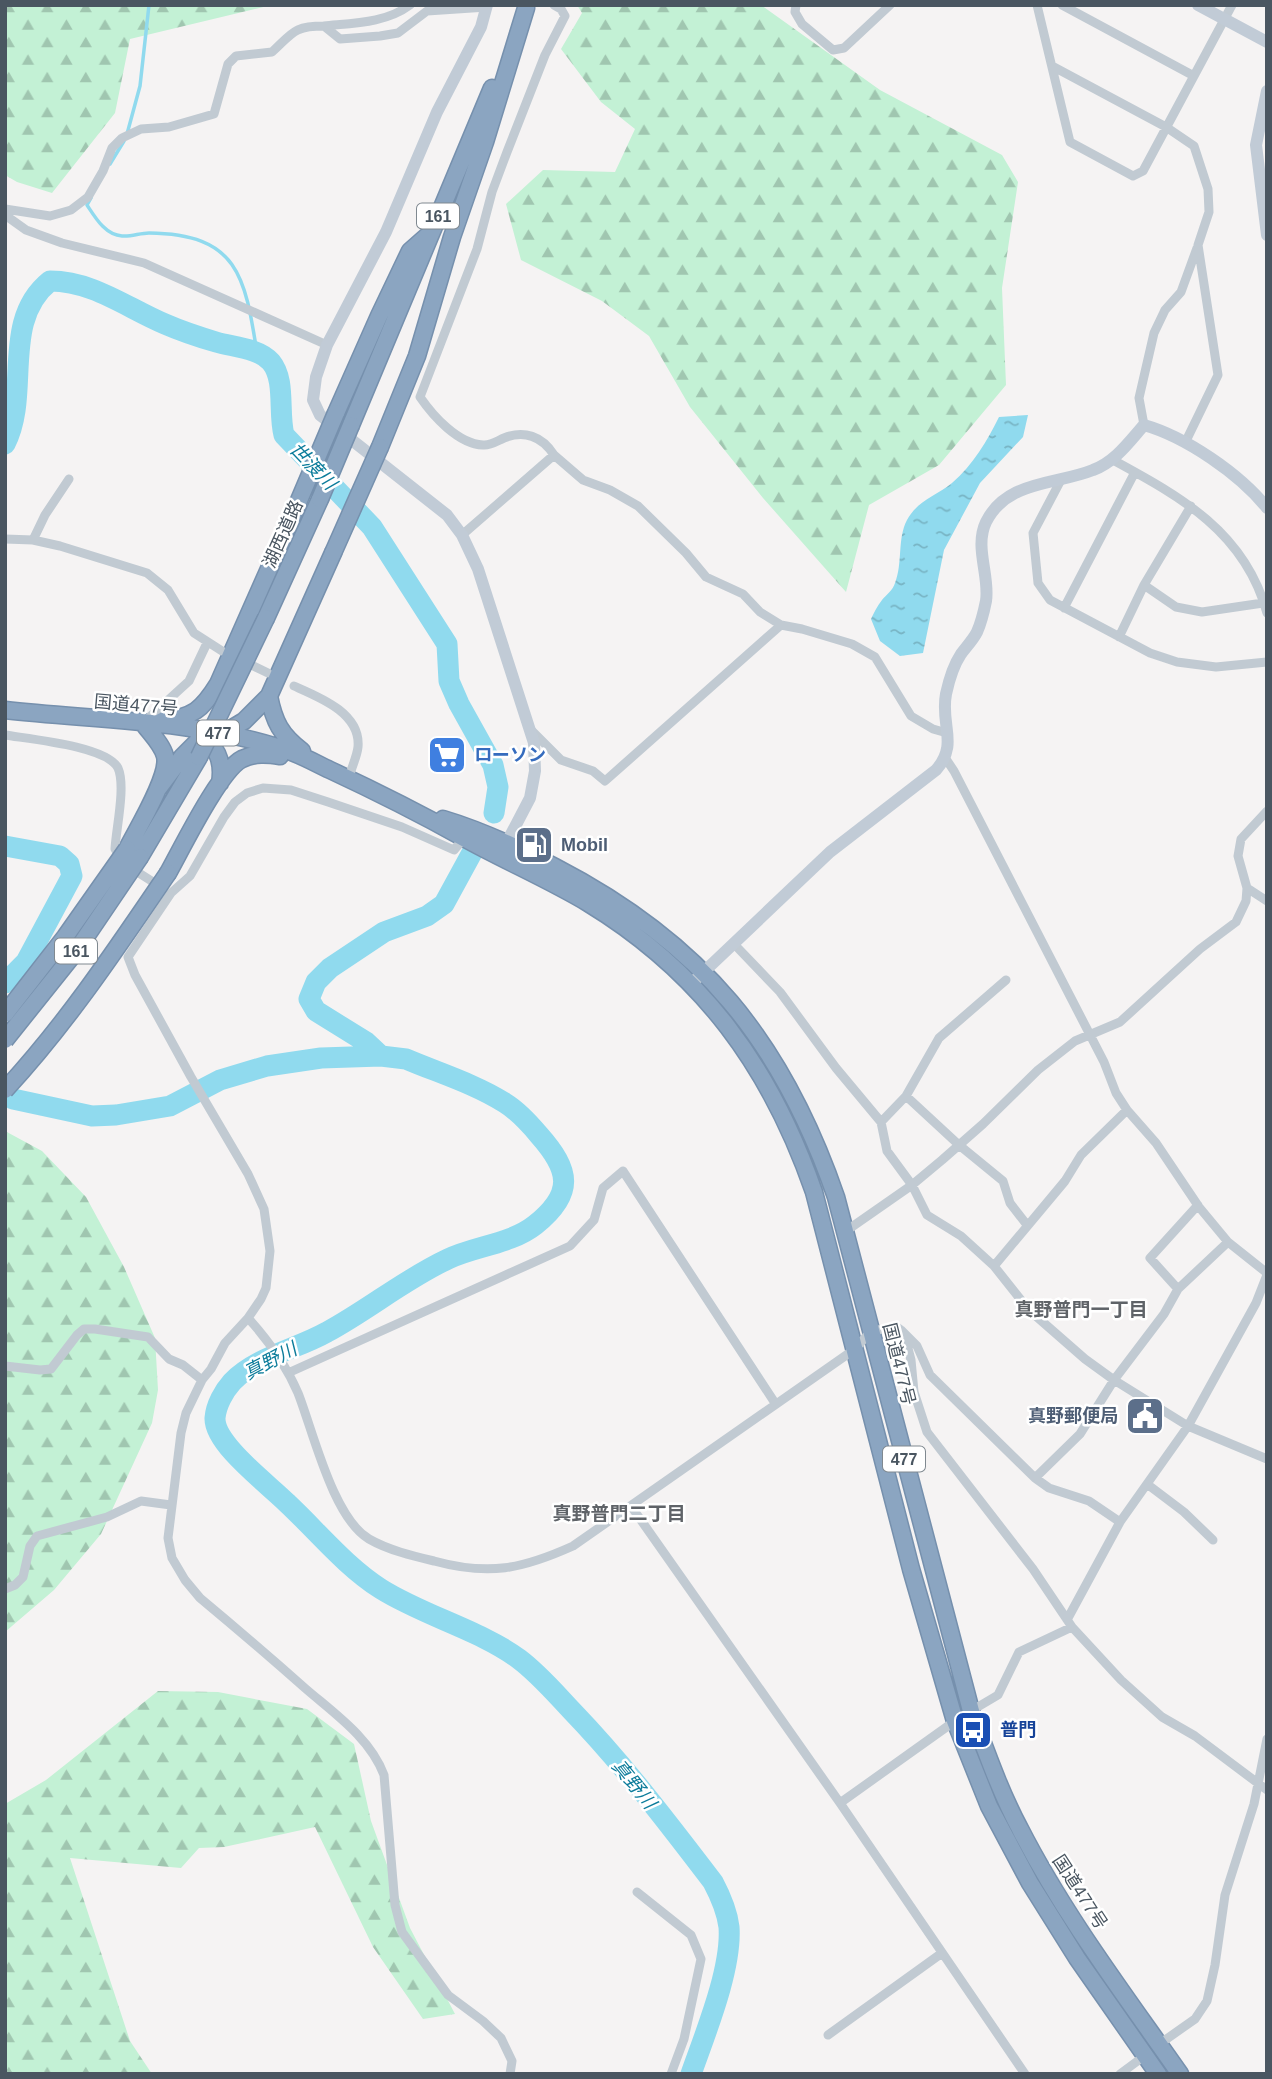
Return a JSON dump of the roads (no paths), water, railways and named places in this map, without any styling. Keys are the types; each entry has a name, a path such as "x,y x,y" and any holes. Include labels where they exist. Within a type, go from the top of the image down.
{"highway":[{"name":"湖西道路","path":"5,1040 76,950 134,853 199,757 320,499 526,7"},
{"path":"218,684 215,710 224,733 244,721 269,696 380,447 417,356 526,7"},
{"path":"5,1014 134,853 166,764 165,755 143,723 179,719 192,714 206,704 218,684 379,316 410,251 431,232"},
{"path":"269,696 275,722 284,736 328,769"},
{"name":"国道477号","path":"5,710 143,723 199,733 224,733 276,747 328,769 469,833 586,902 642,941 691,984 716,1012 746,1051 777,1103 797,1145 827,1237 911,1569 956,1721 989,1806 1030,1883 1077,1958 1158,2074"},
{"path":"158,789 199,733 220,757 220,783"},
{"path":"5,1090 75,1006 168,873 220,783 239,760 256,755 284,757 328,769"},
{"name":"国道477号","path":"469,833 507,842 613,899 665,938 704,971 743,1016 780,1070 814,1135 846,1231 971,1711 1003,1793 1034,1857 1180,2074"}],"street":[{"path":"5,209 51,216 71,210 88,197 112,148 122,138 141,129 169,127 214,114 228,64 236,56 272,52 285,37 310,26 382,19 398,15 410,5"},
{"path":"554,5 561,9 565,16 545,55 507,152 492,192 477,249 420,397 436,419 474,443 486,446 516,433 532,435 549,447 554,455 583,480 610,490 638,506 686,553 706,577 743,594 760,612 781,625 852,644 875,657 911,716 933,729 947,733"},
{"path":"796,5 795,12 802,24 833,50 844,48 890,5"},
{"path":"1037,5 1070,142 1132,176 1143,171 1232,5"},
{"path":"1062,5 1194,76"},
{"path":"1198,5 1267,43"},
{"path":"324,26 340,39 380,37 398,33 427,11 487,6 481,27 437,112 386,232 327,345 316,377 313,400 320,415 447,515 462,535 478,569 534,743 535,771 530,798 507,842"},
{"path":"1052,66 1166,127 1194,146 1208,189 1209,212 1181,292 1164,310 1154,333 1139,398 1144,425"},
{"path":"1267,91 1256,145 1267,235"},
{"path":"5,215 26,230 62,243 144,264 327,345"},
{"path":"1185,443 1218,375 1198,244"},
{"path":"1144,425 1159,429 1185,443 1228,471 1267,508"},
{"path":"691,984 830,852 936,770 946,759 948,749 944,705 951,673 976,633 986,597 982,538 985,524 993,509 1029,486 1093,470 1113,460 1144,425"},
{"path":"462,535 554,455"},
{"path":"1113,460 1200,512 1232,544 1251,573 1267,613"},
{"path":"1064,608 1135,472"},
{"path":"1062,478 1033,533 1038,583 1050,600 1150,653 1177,662 1216,667 1267,662"},
{"path":"33,540 45,515 69,479"},
{"path":"1119,637 1144,585 1191,506"},
{"path":"5,539 33,540 147,573 168,590 194,633 222,651"},
{"path":"1144,585 1176,607 1202,612 1264,603"},
{"path":"529,728 561,760 593,771 605,781 781,625"},
{"path":"143,723 189,681 207,643"},
{"path":"238,658 268,673"},
{"path":"294,686 339,710 353,726 358,746 349,778"},
{"path":"5,735 86,750 110,759 118,769 120,783 115,849 123,862 171,894"},
{"path":"946,759 1090,1034 1116,1093 1228,1242 1267,1274 1256,1303 1188,1426 1120,1522 1070,1622 1019,1652 998,1695 971,1711"},
{"path":"469,833 454,850 447,849 402,827 291,790 262,788 247,793 235,802 224,817 190,876 171,894 128,957 135,975 191,1077 248,1174 264,1209 270,1251 266,1288 248,1318 225,1343 186,1413 168,1538 173,1558 185,1580 200,1598 344,1722 378,1759 384,1775 395,1905 402,1932 448,1995 501,2038 512,2061 510,2074"},
{"path":"846,1231 912,1185 959,1146 1038,1070 1075,1041 1120,1021 1236,922 1246,901 1247,888 1238,856 1241,839 1267,811"},
{"path":"1247,888 1267,901"},
{"path":"734,944 780,992 836,1068 881,1122 887,1151 912,1185 927,1215 961,1236 994,1266 1029,1310 1114,1380 1188,1426 1267,1459"},
{"path":"881,1122 906,1096 939,1038 1006,980"},
{"path":"906,1096 959,1146 1003,1181 1010,1203 1027,1225"},
{"path":"994,1266 1065,1181 1081,1155 1127,1110"},
{"path":"286,1371 570,1246 594,1220 603,1188 623,1171 775,1403"},
{"path":"1178,1289 1150,1258 1198,1205"},
{"path":"1035,1478 1080,1434 1114,1380 1164,1314 1178,1289 1228,1242"},
{"path":"248,1318 267,1338 297,1391 339,1502 352,1524 368,1538 396,1550 459,1568 491,1570 536,1563 573,1546 855,1349 871,1331 897,1327 917,1346 930,1375 1035,1478 1049,1488 1089,1501 1120,1522"},
{"path":"5,1366 51,1369 77,1335 85,1329 95,1329 148,1337 169,1359 183,1365 202,1380"},
{"path":"904,1335 911,1360 914,1392 927,1432 1033,1569 1070,1622 1121,1680 1163,1717 1195,1736 1267,1790"},
{"path":"1147,1484 1184,1512 1213,1540"},
{"path":"5,1589 23,1577 30,1546 37,1536 107,1517 141,1501 171,1505"},
{"path":"631,1506 840,1803 1025,2074"},
{"path":"840,1803 956,1721"},
{"path":"1120,2074 1195,2019 1207,2001 1225,1895 1254,1804 1267,1738"},
{"path":"637,1892 691,1936 701,1959 684,2039 671,2074"},
{"path":"828,2035 942,1953"}],"water":[{"path":"1028,415 1023,437 980,483 944,550 923,653 900,656 880,641 871,619 895,583 902,535 907,520 916,508 952,483 967,468 999,417"}],"waterway":[{"path":"127,134 140,86 149,5"},
{"path":"110,164 124,141"},
{"path":"91,198 87,205 93,215 101,225 116,235 179,235 202,241 219,251 232,265 241,281 248,302 257,353"},
{"name":"世渡川","path":"5,444 16,403 18,359 26,316 35,297 50,281 81,285 177,329 266,357 276,369 279,378 284,435 372,527 447,644 449,681 493,765 498,787 494,813"},
{"name":"真野川","path":"5,846 60,856 69,864 72,876 26,962 5,983"},
{"name":"世渡川","path":"381,1056 366,1042 316,1011 309,999 316,982 330,968 384,932 427,916 444,904 474,849"},
{"name":"真野川","path":"5,1091 13,1099 92,1116 116,1115 170,1106 220,1080 267,1066 321,1058 381,1056 406,1059 469,1084 510,1106 531,1126 557,1159 564,1181 562,1192 557,1202 535,1225 504,1241 448,1259 327,1332 253,1366 226,1390 215,1418 223,1440 232,1451 368,1580 398,1599 504,1649 547,1684 627,1773 713,1882 727,1915 729,1944 722,1981 691,2074"}],"place":[{"name":"ローソン","path":"447,755"},
{"name":"Mobil","path":"534,845"},
{"name":"真野郵便局","path":"1145,1416"},
{"name":"普門","path":"973,1730"}],"district":[{"name":"真野普門一丁目","path":"1081,1309"},
{"name":"真野普門二丁目","path":"619,1513"}]}
